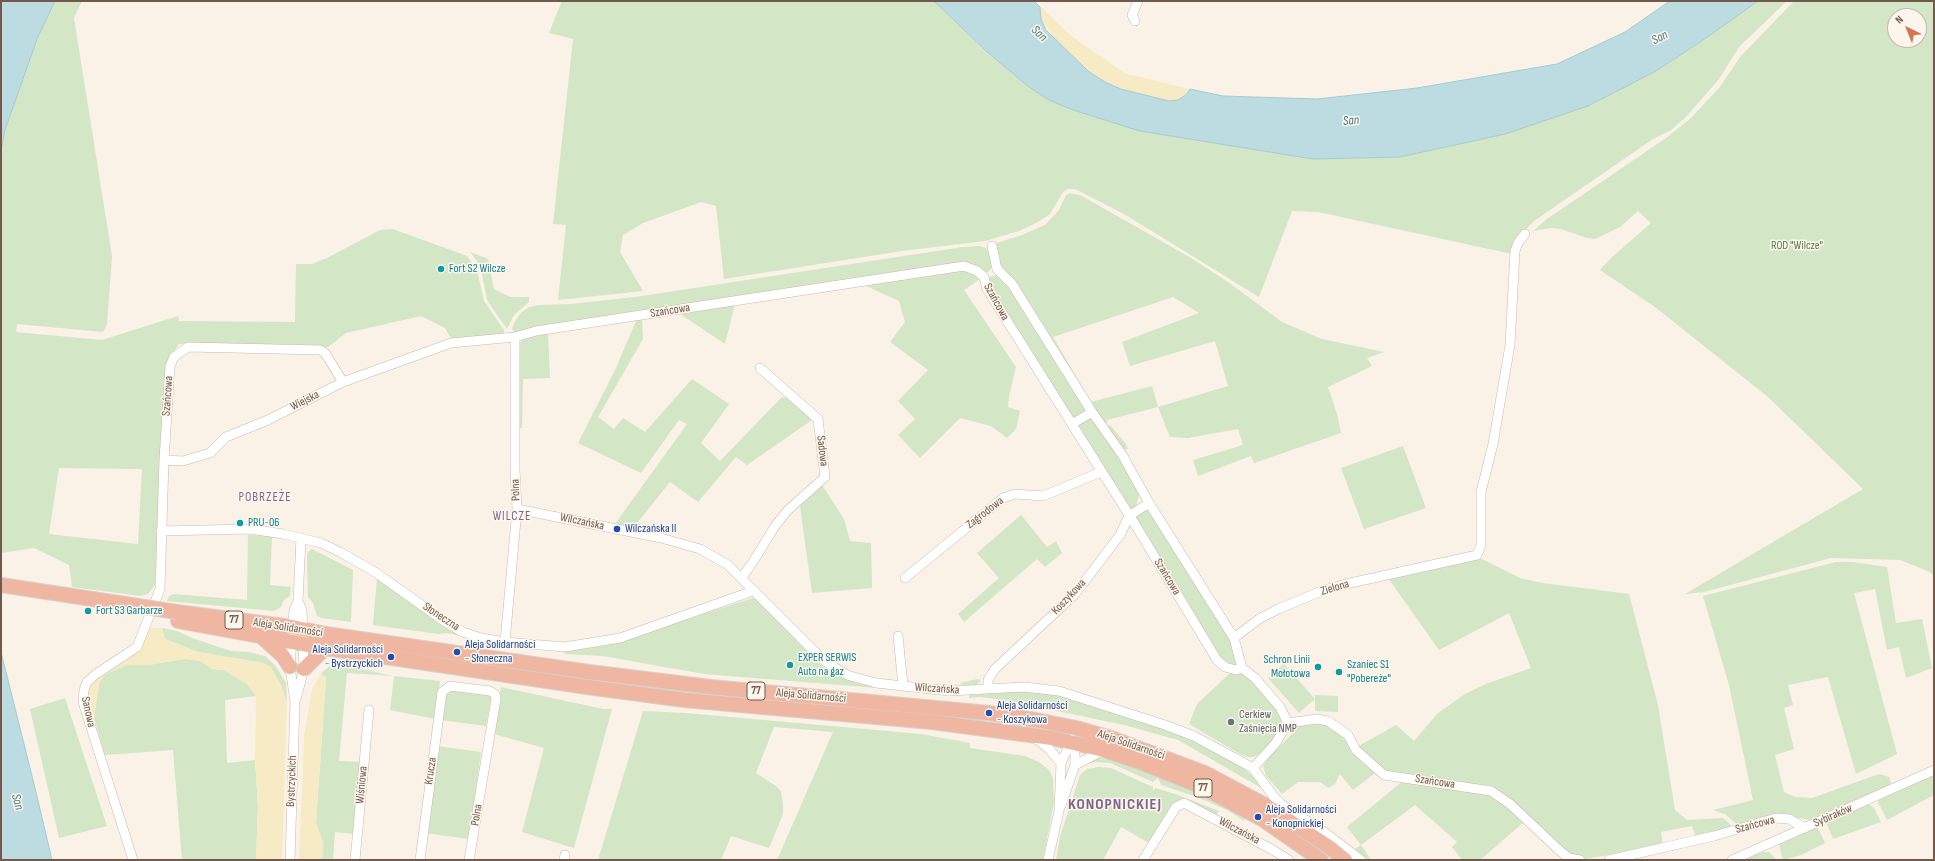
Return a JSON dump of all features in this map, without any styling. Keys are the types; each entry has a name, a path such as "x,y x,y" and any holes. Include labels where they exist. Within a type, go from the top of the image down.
{"highway":[{"name":"77","path":"1,585 176,617"},
{"name":"77","path":"1,594 176,617"},
{"name":"Aleja Solidarności","path":"176,617 297,636 682,684 942,708 1036,720 1076,728 1111,738 1205,773 1265,805 1317,839 1345,860"},
{"name":"Aleja Solidarności","path":"176,617 263,638 297,636 324,648 684,700 932,722 1072,742 1104,750 1140,762 1200,786 1262,819 1321,860"},
{"path":"263,638 297,668 324,648"}],"street":[{"path":"1135,21 1132,15 1138,1"},
{"name":"Zielona","path":"1234,638 1259,619 1278,608 1324,590 1477,554 1481,546 1481,492 1493,444 1510,345 1514,251 1525,234"},
{"path":"984,277 997,270 992,246"},
{"name":"Szańcowa","path":"451,343 515,337 536,332 964,266 977,271 984,277 987,289 1102,472 1217,660 1236,670 1242,668 1254,678 1280,707 1288,723 1317,719 1328,721 1348,735 1362,755 1384,775 1492,791 1510,804 1569,858 1580,860"},
{"name":"Szańcowa","path":"997,270 1012,284 1092,412 1123,456 1149,503 1234,638"},
{"name":"Polna","path":"505,642 517,509 515,470 515,337"},
{"name":"Wiejska","path":"164,460 183,461 210,453 226,437 268,420 343,382 451,343"},
{"name":"Szańcowa","path":"160,589 164,460 170,366 174,356 188,347 320,350 325,353 343,382"},
{"name":"Sadowa","path":"742,577 775,526 788,510 825,477 818,419 760,368"},
{"path":"1072,424 1092,412"},
{"name":"Zagrodowa","path":"905,578 1003,498 1015,494 1043,496 1102,472"},
{"path":"1129,516 1149,503"},
{"name":"WiIczańska","path":"517,509 685,544 714,556 742,577 753,592 822,660 847,675 869,681 949,691 1038,688 1073,694 1166,725 1194,736 1253,768 1274,797 1281,804 1324,831 1361,860"},
{"name":"Koszykowa","path":"988,689 988,680 995,669 1075,594 1120,535 1129,516"},
{"name":"Słoneczna","path":"161,531 250,529 320,543 359,561 444,621 463,632 481,638 505,642 565,647 620,638 753,592"},
{"path":"295,702 297,636 302,610 298,601 301,538"},
{"name":"Sanowa","path":"133,860 83,702 84,690 87,682 96,674 137,647 160,589"},
{"path":"295,702 297,636"},
{"path":"898,636 903,686"},
{"path":"1234,638 1242,668"},
{"name":"Krucza","path":"420,860 442,692 450,686 490,691 495,694 496,699"},
{"name":"Polna","path":"470,860 496,699"},
{"name":"Bystrzyckich","path":"290,860 295,702"},
{"name":"Wiśniowa","path":"356,860 369,710"},
{"path":"1253,768 1275,744 1288,723"},
{"path":"1059,811 1061,763 1072,742 1076,728"},
{"path":"1033,736 1049,749 1061,763"},
{"path":"1048,860 1059,811 1075,765 1075,754 1072,742"},
{"path":"1075,765 1104,750"},
{"name":"Sybiraków","path":"1732,860 1934,770"},
{"name":"Wilczańska","path":"1143,860 1176,807 1180,804 1188,804 1289,860"},
{"name":"Szańcowa","path":"1609,860 1714,836 1776,818 1796,821 1805,828"}],"green space":[{"path":"55,1 82,1 74,18 112,256 107,324 103,332 17,324 16,332 102,340 178,316 179,321 295,322 296,264 312,264 327,258 380,230 393,229 467,256 477,270 484,301 504,330 504,334 452,340 445,328 421,316 346,333 328,347 179,344 169,359 155,585 148,594 140,596 72,587 69,565 34,548 1,553 1,150 5,130 37,39","holes":["59,468 142,469 138,544 49,534"]},
{"path":"562,1 934,1 986,52 1029,87 1049,100 1073,110 1140,131 1313,159 1400,157 1505,134 1588,106 1656,71 1758,1 1787,1 1739,47 1719,79 1685,118 1671,130 1653,139 1534,221 1522,233 1512,254 1318,212 1292,211 1259,297 1124,214 1075,189 1068,189 1063,192 1050,214 1038,222 1019,231 985,241 902,251 724,279 716,206 701,202 643,223 623,235 620,252 643,291 558,300 566,225 553,224 573,39 549,33"},
{"name":"ROD \"Wilcze\"","path":"1794,1 1934,1 1934,576 1930,572 1900,560 1831,558 1704,592 1685,594 1863,489 1768,397 1655,307 1600,270 1611,258 1651,223 1638,211 1620,227 1595,239 1587,238 1561,229 1551,228 1533,231 1547,219 1666,138 1690,119 1719,88 1741,56"},
{"path":"1071,193 1082,196 1191,258 1228,282 1282,322 1322,339 1384,352 1367,358 1372,366 1328,387 1337,414 1341,433 1254,463 1251,456 1198,476 1193,460 1243,445 1238,429 1188,438 1170,437 1158,407 1107,420 1108,422 1104,424 996,257 995,249 997,243 1022,235 1045,225 1059,210 1066,195","holes":["1173,297 1199,313 1122,342 1130,366 1215,341 1228,386 1158,407 1152,386 1091,402 1053,337"]},
{"path":"979,246 986,248 989,252 992,263 991,269 988,272 983,273 972,266 517,333 514,333 512,329 515,321 521,313 529,307 539,305 570,304 635,297 963,247"},
{"path":"470,252 488,259 494,289 510,297 529,297 529,302 514,315 507,329 487,300 480,265"},
{"path":"953,269 973,272 980,279 964,290 1016,367 1008,407 1020,411 1016,429 1007,438 991,426 960,418 920,458 898,435 915,419 898,401 928,370 890,342 905,322 899,301 862,284"},
{"path":"996,275 1004,278 1086,410 1073,421 994,297 987,280"},
{"path":"735,304 725,344 680,314"},
{"path":"642,319 643,339 598,417 614,429 623,418 645,432 692,379 729,404 701,443 720,461 782,397 792,399 815,418 747,465 736,457 698,502 670,482 633,528 615,524 687,424 679,420 641,473 578,443 616,368 636,321"},
{"path":"548,333 550,378 523,379 522,428 518,428 519,346 523,337"},
{"path":"1092,417 1117,451 1139,494 1136,507 1131,510 1078,427 1078,424"},
{"path":"1110,425 1126,444 1128,449 1123,449 1107,427"},
{"path":"1403,446 1426,508 1364,529 1341,468"},
{"path":"822,485 844,519 850,541 871,543 872,588 812,593 800,506"},
{"path":"1147,510 1151,512 1227,633 1234,647 1237,664 1233,666 1223,663 1173,577 1164,567 1135,516 1142,511"},
{"path":"1021,515 1047,547 1056,541 1062,553 1045,567 1037,559 964,622 958,614 999,578 977,553"},
{"path":"248,535 272,536 270,585 291,587 290,596 284,600 281,607 274,611 167,601 169,596 174,594 247,600"},
{"path":"312,549 353,570 351,622 317,616 313,603 308,597 307,554"},
{"path":"1471,557 1480,558 1520,578 1542,583 1629,594 1658,705 1675,810 1687,820 1723,818 1730,824 1731,829 1696,838 1692,826 1661,832 1663,846 1585,859 1570,856 1504,796 1389,775 1357,747 1396,725 1414,741 1437,714 1465,694 1486,684 1531,668 1509,613 1439,650 1388,578"},
{"path":"1836,562 1853,562 1887,567 1896,623 1922,619 1932,668 1906,678 1899,647 1887,650 1875,589 1854,593 1897,754 1856,774 1828,677 1788,685 1793,705 1784,708 1794,749 1775,755 1784,792 1795,797 1812,798 1879,774 1889,777 1891,783 1889,786 1812,820 1790,817 1739,826 1725,814 1713,810 1753,800 1729,685 1703,596"},
{"path":"377,578 440,624 461,636 373,625"},
{"path":"753,598 758,600 819,664 830,671 857,683 902,690 704,674 603,656 565,654 563,650 597,646 619,641"},
{"path":"162,628 177,631 192,638 231,651 249,652 265,656 275,665 286,683 287,702 281,685 271,668 263,663 198,652 165,639"},
{"path":"185,659 200,661 212,669 224,670 247,684 256,696 225,700 227,763 255,760 258,806 256,860 182,860 173,750 105,755 94,718 99,684 104,675 126,665 148,665"},
{"path":"1284,664 1315,699 1299,713 1268,678"},
{"path":"330,666 361,669 394,676 347,673 339,761 362,762 354,834 335,832 333,860 322,860 323,843 316,823 326,678 321,673"},
{"path":"1230,673 1243,674 1265,693 1279,712 1283,726 1279,734 1258,755 1253,757 1247,757 1238,753 1189,724 1197,704"},
{"path":"394,676 440,681 435,719 390,710"},
{"path":"978,679 981,681 976,685 961,685 960,683"},
{"path":"501,687 603,709 612,709 574,848 522,832 544,748 494,734"},
{"path":"451,689 490,695 491,698 486,726 440,720 445,695"},
{"path":"1030,692 1060,696 1175,733 1201,744 1242,767 1254,777 1263,789 1178,740 1124,725 1005,700 980,697 969,698 969,695"},
{"path":"1315,695 1338,696 1338,712 1315,711"},
{"path":"65,698 107,826 59,838 30,709"},
{"path":"643,711 686,713 921,734 970,743 970,748 1025,756 1039,762 1049,770 1053,778 1054,802 1043,860 777,860 833,732 774,727 756,773 781,791 783,814 769,848 731,836 721,860 598,860"},
{"path":"1321,722 1341,734 1360,761 1375,773 1353,790 1340,774 1335,784 1329,788 1320,782 1298,782 1282,794 1266,776 1263,766 1269,757 1290,736 1297,726"},
{"path":"437,746 481,752 469,839 425,833"},
{"path":"1097,758 1110,759 1130,764 1222,803 1245,819 1244,821 1227,810 1197,797 1161,785 1158,778 1153,782 1110,763 1096,762 1085,764"},
{"path":"1099,767 1111,768 1153,787 1153,790 1156,788 1178,795 1219,811 1216,816 1186,801 1149,843 1121,827 1103,860 1056,860 1060,837 1080,775 1087,769"},
{"path":"1934,774 1934,795 1887,820 1878,802 1880,798"},
{"path":"1404,780 1494,796 1524,822 1480,860 1462,860 1452,847 1457,842 1415,805 1361,845 1347,827"},
{"path":"1867,803 1874,808 1881,822 1833,839 1826,822"},
{"path":"1817,826 1825,843 1801,855 1783,860 1779,845 1794,836"},
{"path":"1361,845 1371,860 1368,860 1355,849"},
{"path":"1762,852 1769,852 1777,860 1742,860"}],"sand":[{"path":"1041,7 1070,35 1124,73 1190,89 1187,94 1178,100 1169,101 1138,94 1105,82 1088,71 1054,38 1041,19"},
{"path":"149,628 162,628 165,639 198,652 263,663 271,667 281,685 287,702 282,860 256,860 258,806 255,760 256,696 247,684 224,670 212,669 200,661 185,659 148,665 126,665 104,675 99,684 94,718 86,701 91,682 138,649"},
{"path":"321,673 326,678 316,823 323,843 322,860 299,860 304,736 312,690"}],"water":[{"path":"1,1 55,1 37,39 5,130 1,150"},
{"name":"San","path":"934,1 1034,1 1040,7 1041,19 1046,30 1088,71 1105,82 1121,89 1169,101 1178,100 1187,94 1190,89 1223,96 1317,99 1417,88 1557,64 1625,32 1670,1 1758,1 1656,71 1588,106 1505,134 1400,157 1313,159 1140,131 1073,110 1049,100 1029,87 987,52"},
{"name":"San","path":"1,652 35,788 52,860 1,860"}],"place":[{"name":"Fort S2 Wilcze","path":"441,269"},
{"name":"PRU-06","path":"240,523"},
{"name":"Wilczańska II","path":"617,529"},
{"name":"Fort S3 Garbarze","path":"88,611"},
{"name":"Aleja Solidarności - Słoneczna","path":"457,652"},
{"name":"Aleja Solidarności - Bystrzyckich","path":"391,657"},
{"name":"EXPER SERWIS Auto na gaz","path":"790,665"},
{"name":"Schron Linii Mołotowa","path":"1318,667"},
{"name":"Szaniec S1 \"Pobereże\"","path":"1339,672"},
{"name":"Aleja Solidarności - Koszykowa","path":"989,713"},
{"name":"Cerkiew Zaśnięcia NMP","path":"1231,722"},
{"name":"Aleja Solidarności - Konopnickiej","path":"1258,817"}],"district":[{"name":"POBRZEŻE","path":"265,498"},
{"name":"WILCZE","path":"512,517"},
{"name":"KONOPNICKIEJ","path":"1115,805"}]}
